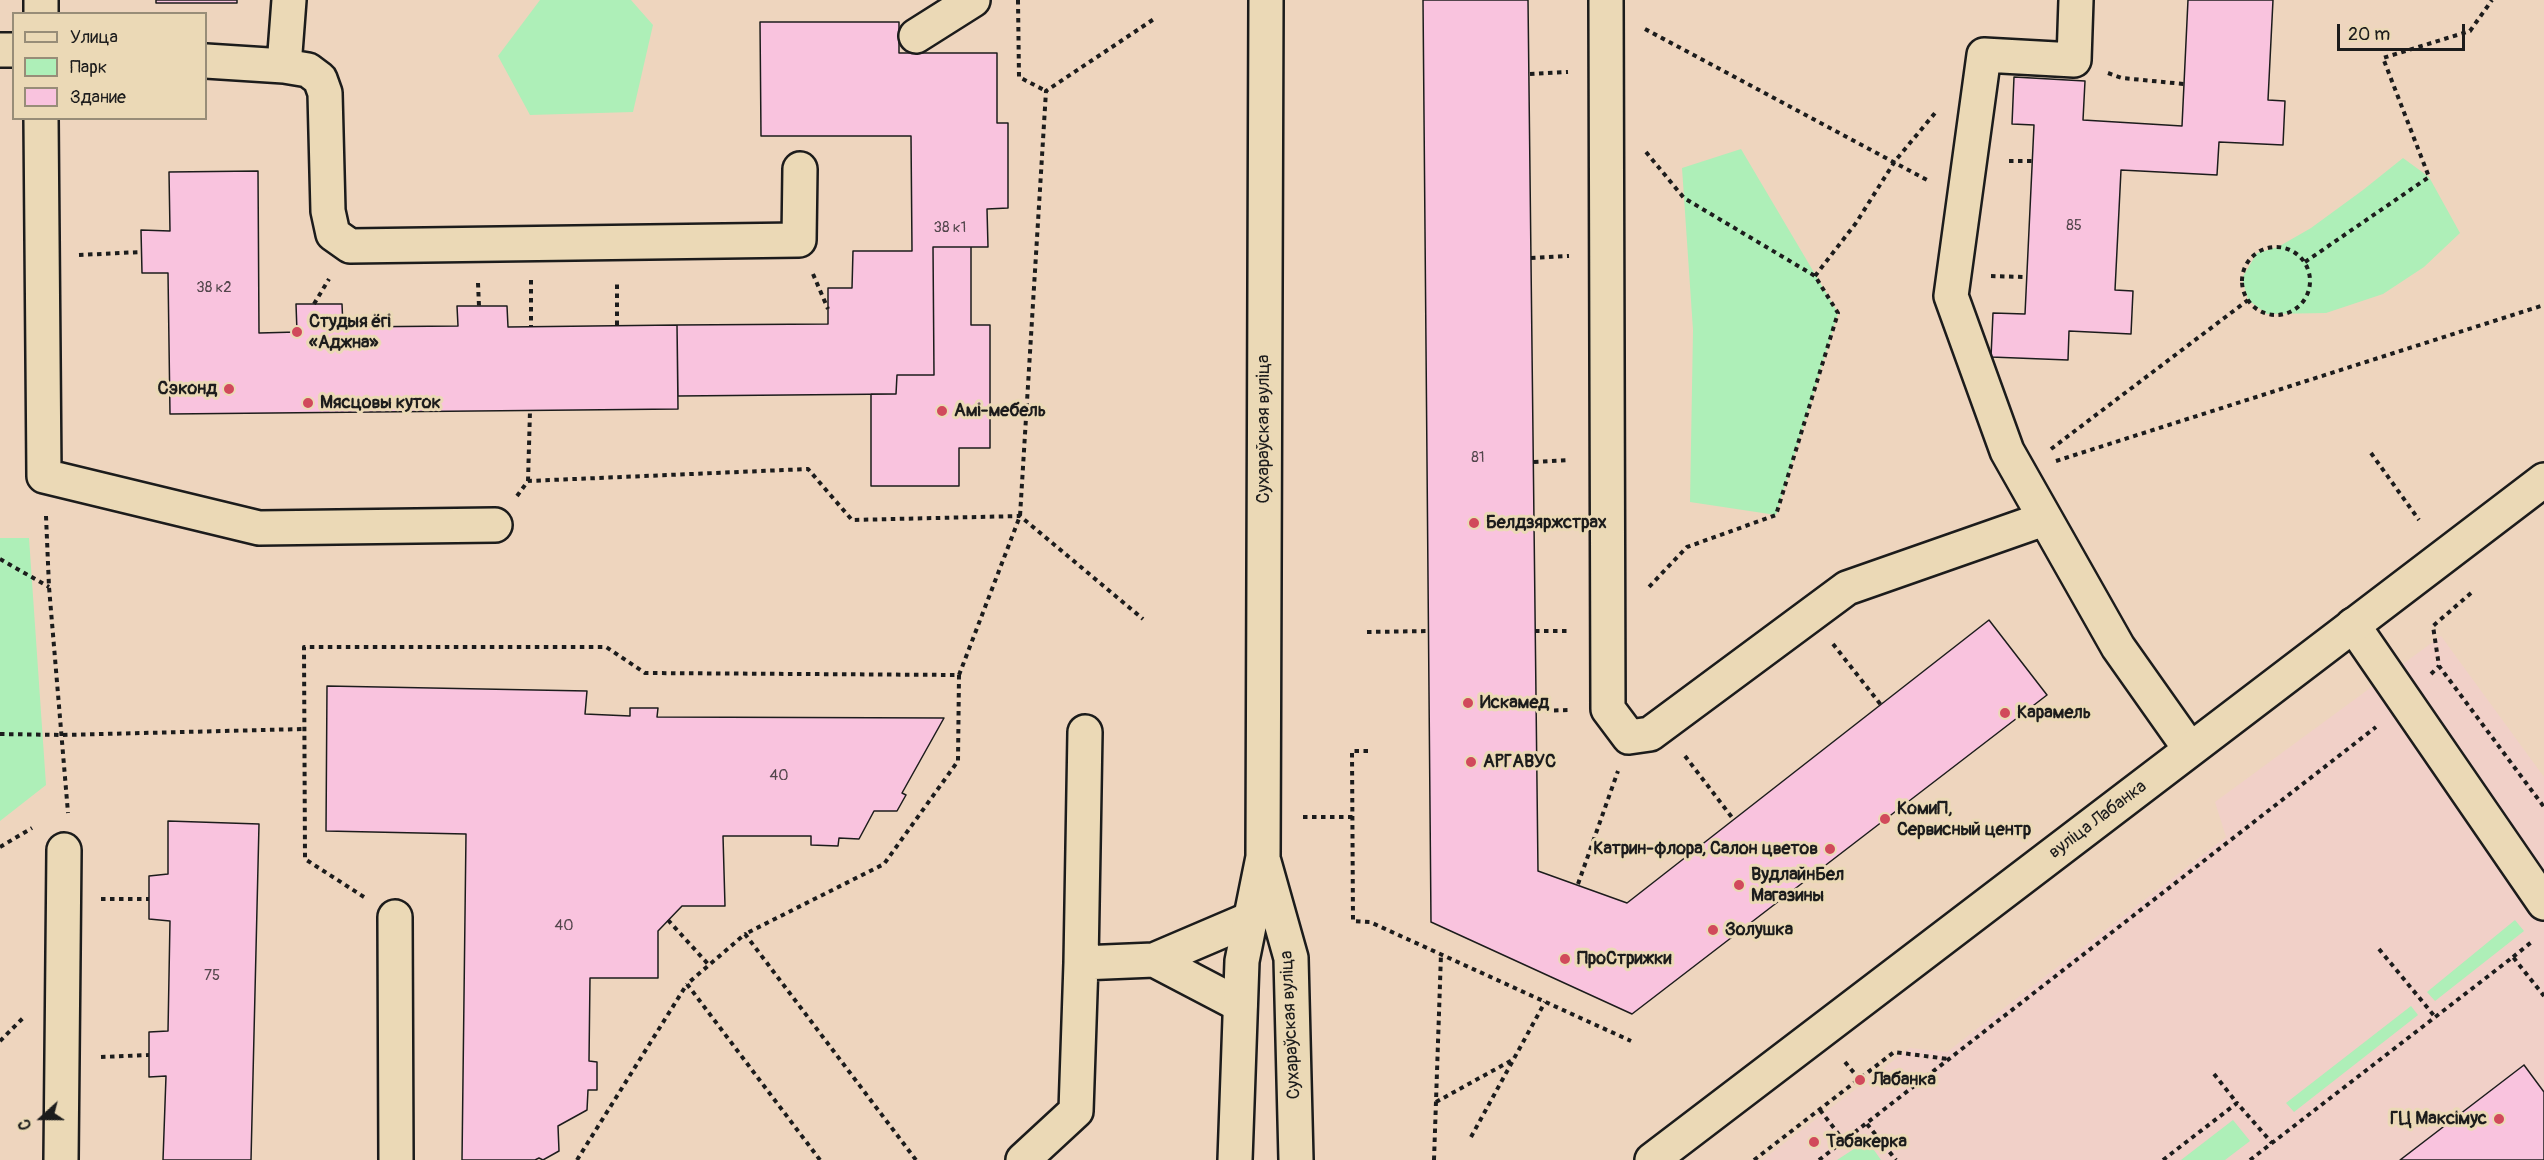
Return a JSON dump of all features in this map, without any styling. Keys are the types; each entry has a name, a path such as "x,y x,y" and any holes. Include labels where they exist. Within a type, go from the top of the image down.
{"main road":[{"path":"284,66 289,0"},
{"path":"916,36 973,0"},
{"name":"Сухараўская вуліца","path":"1236,1160 1242,961 1263,857 1266,0"},
{"path":"2076,0 2074,60 1984,55 1951,296 2007,451 2118,647 2190,749"},
{"path":"1607,4 1608,709 1629,737 1650,734 1662,726 1847,588 2044,519"},
{"path":"207,61 284,66 308,70 320,79 325,93 328,211 333,234 350,246 800,240 800,169"},
{"path":"42,120 44,476 259,528 495,525"},
{"name":"вуліца Лабанка","path":"1652,1160 2544,480"},
{"path":"2353,625 2544,903"},
{"path":"1023,1160 1076,1111 1085,732"},
{"path":"61,1160 64,850"},
{"name":"Сухараўская вуліца","path":"1263,857 1291,958 1296,1160"},
{"path":"395,917 396,1160"},
{"path":"1081,963 1154,960 1250,919"},
{"path":"1154,960 1240,1005"}],"path":[{"path":"1018,0 1019,78 1046,91"},
{"path":"2305,262 2429,177 2383,58 2470,31 2492,0"},
{"path":"1607,4 1895,161 1963,201"},
{"path":"1046,91 1154,19"},
{"path":"2074,60 2122,78 2184,84"},
{"path":"577,1160 687,984 745,934 884,864 958,761 959,675 1020,516 1046,91"},
{"path":"1815,276 1856,223 1895,161 1940,108"},
{"path":"1607,146 1640,144 1684,198 1815,276 1838,313 1776,515 1687,547 1608,630"},
{"path":"2278,247 2297,254 2305,262 2310,285 2307,297 2300,306 2278,315 2267,314 2256,309 2248,300 2242,280 2249,260 2257,253 2278,247"},
{"path":"43,256 141,252"},
{"path":"2019,473 2248,300"},
{"path":"2019,473 2544,305"},
{"path":"495,525 528,481 530,411"},
{"path":"2371,453 2419,520"},
{"path":"528,481 808,470 852,520 1020,516 1143,619"},
{"path":"44,476 49,587 68,807"},
{"path":"0,559 49,587"},
{"path":"2471,593 2433,626 2439,666 2544,807"},
{"path":"1810,615 1881,705"},
{"path":"1367,632 1429,631"},
{"path":"395,917 305,859 304,647 606,647 645,672 959,675"},
{"path":"1819,1160 2388,717 2439,666"},
{"path":"1662,726 1734,820"},
{"path":"0,734 62,735 304,729"},
{"path":"1578,884 1629,737"},
{"path":"1368,752 1352,751 1353,921 1370,922 1631,1041"},
{"path":"1263,818 1353,817"},
{"path":"64,899 149,899"},
{"path":"668,920 708,964"},
{"path":"745,934 916,1160"},
{"path":"2250,1160 2436,1018 2536,938"},
{"path":"2379,949 2436,1018"},
{"path":"1434,1160 1442,954"},
{"path":"2513,957 2544,996"},
{"path":"687,984 820,1160"},
{"path":"1472,1137 1545,1002"},
{"path":"1754,1160 1894,1053 1949,1059"},
{"path":"62,1058 149,1055"},
{"path":"1436,1102 1514,1058"},
{"path":"2214,1074 2236,1103 2272,1143"},
{"path":"2163,1160 2236,1103"},
{"path":"1820,1110 1844,1141"},
{"path":"1867,1124 1896,1160"}],"shaded area":[{"path":"2441,636 2544,777 2544,1160 1762,1160 1910,1048 1947,1052 2226,837 2215,802"}],"green space":[{"path":"540,0 631,0 653,25 633,112 530,115 498,56"},
{"path":"1741,149 1838,313 1776,515 1690,502 1693,330 1682,168"},
{"path":"2403,158 2429,177 2460,233 2424,267 2383,294 2326,313 2267,314 2248,300 2242,278 2257,253 2278,247 2311,228"},
{"path":"0,538 29,538 46,785 0,821"},
{"path":"2515,920 2524,931 2435,1001 2427,992"},
{"path":"2411,1006 2418,1015 2294,1112 2286,1103"},
{"path":"2233,1120 2250,1141 2225,1160 2181,1160"},
{"path":"1860,1145 1874,1150 1881,1160 1837,1160"}],"building":[{"path":"156,0 237,0 237,3 156,3"},
{"path":"1423,0 1528,0 1538,871 1627,903 1989,620 2047,695 1632,1014 1431,922"},
{"path":"2188,0 2273,0 2268,100 2285,101 2283,145 2219,142 2217,175 2121,170 2115,290 2133,291 2131,334 2069,331 2068,360 1991,357 1993,313 2025,314 2034,125 2012,124 2014,77 2085,81 2083,120 2182,126"},
{"path":"760,22 899,22 899,53 997,53 997,123 1008,123 1008,208 987,209 988,247 933,247 934,375 897,375 896,394 678,396 677,325 828,324 828,288 852,288 853,251 912,251 911,136 761,136"},
{"path":"258,171 259,333 297,332 296,304 342,304 343,327 458,326 457,306 507,306 508,327 677,325 678,409 170,414 168,273 142,273 141,230 170,231 169,172"},
{"path":"933,247 971,247 971,325 990,325 990,448 959,448 959,486 871,486 871,394 896,394 897,375 934,375"},
{"path":"327,686 587,691 585,714 630,716 630,708 658,708 657,717 944,718 902,793 906,795 897,811 874,811 859,839 839,838 838,846 811,845 811,836 723,836 725,906 682,906 658,931 658,978 590,978 589,1061 597,1062 597,1090 588,1090 587,1110 558,1126 559,1151 543,1160 539,1158 535,1160 462,1160 466,834 326,831"},
{"path":"168,821 259,824 251,1160 163,1160 166,1076 149,1077 149,1032 168,1031 170,921 149,919 149,876 168,874"},
{"name":"ГЦ Максімус","path":"2524,1065 2544,1092 2544,1160 2400,1160"}],"place":[{"name":"Студыя ёгі «Аджна»","path":"297,332"},
{"name":"Сэконд","path":"229,389"},
{"name":"Мясцовы куток","path":"308,403"},
{"name":"Амі-мебель","path":"942,411"},
{"name":"Белдзяржстрах","path":"1474,523"},
{"name":"Искамед","path":"1468,703"},
{"name":"Карамель","path":"2005,713"},
{"name":"АРГАВУС","path":"1471,762"},
{"name":"КомиП, Сервисный центр","path":"1885,819"},
{"name":"Катрин-флора, Салон цветов","path":"1830,849"},
{"name":"ВудлайнБел Магазины","path":"1739,885"},
{"name":"Золушка","path":"1713,930"},
{"name":"ПроСтрижки","path":"1565,959"},
{"name":"Лабанка","path":"1860,1080"},
{"name":"ГЦ Максімус","path":"2499,1119"},
{"name":"Табакерка","path":"1814,1142"}]}
